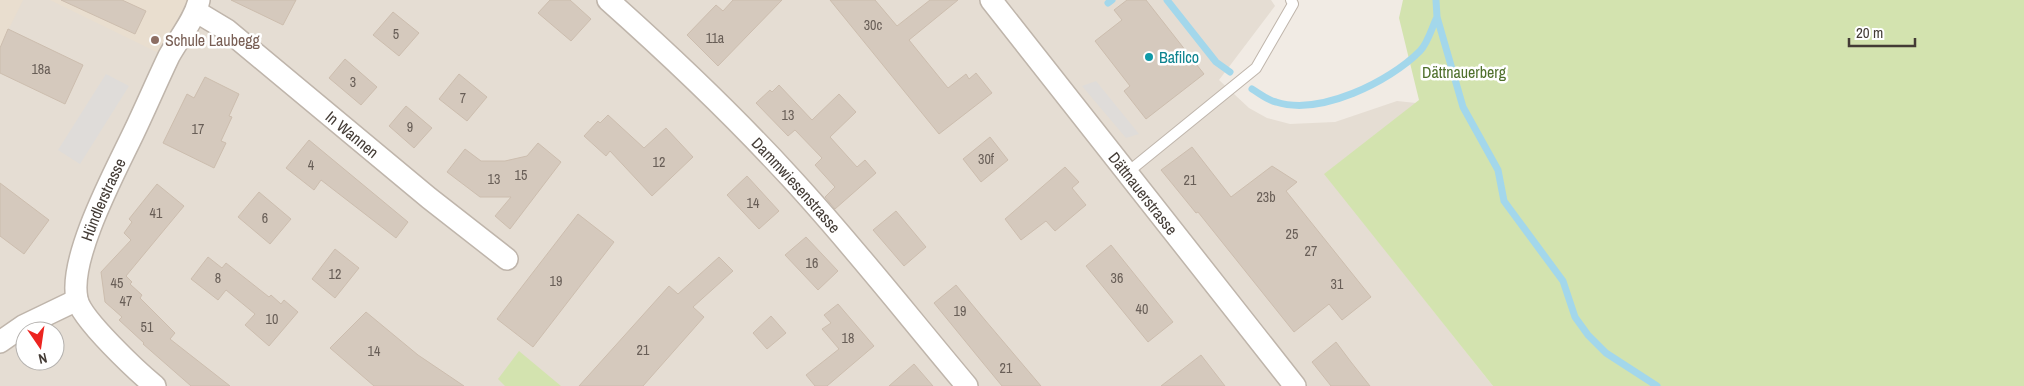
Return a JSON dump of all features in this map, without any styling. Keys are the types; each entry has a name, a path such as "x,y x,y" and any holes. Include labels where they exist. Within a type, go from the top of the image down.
{"street":[{"name":"Dammwiesenstrasse","path":"608,0 692,78 790,177 967,386"},
{"name":"Dättnauerstrasse","path":"991,0 1128,172 1152,207 1295,386"},
{"name":"In Wannen","path":"198,6 429,198 507,259"},
{"name":"Hündlerstrasse","path":"77,300 77,270 99,204 168,58 198,6"},
{"path":"0,342 24,326 77,300 127,363 155,386"}],"lane":[{"path":"1128,172 1256,68 1294,4 1291,0"}],"shaded area":[{"path":"0,0 1271,0 1275,6 1219,80 1249,108 1267,118 1290,124 1335,122 1397,101 1416,103 1325,174 1493,386 0,386"},
{"path":"0,0 23,0 0,47"},
{"name":"Schule Laubegg","path":"50,0 199,0 169,58"},
{"path":"106,74 129,86 80,164 58,150"},
{"path":"1096,81 1139,134 1126,138 1082,86"}],"green space":[{"name":"Dättnauerberg","path":"1403,0 2024,0 2024,386 1493,386 1324,174 1419,100 1399,18"},
{"path":"519,351 561,386 505,386 498,379"}],"building":[{"path":"61,0 122,0 146,11 135,34"},
{"path":"231,0 296,0 283,25"},
{"path":"550,0 570,0 591,19 571,41 538,13"},
{"path":"733,0 782,0 718,66 687,35 716,5 723,11"},
{"path":"830,0 875,0 897,26 930,0 958,0 909,40 948,88 966,74 969,79 976,73 992,93 939,134"},
{"name":"Bafilco","path":"1127,0 1146,0 1204,74 1146,119 1124,91 1130,86 1095,41 1122,20 1114,10"},
{"path":"393,12 419,33 399,56 373,35"},
{"path":"8,29 83,65 65,104 0,73 0,48"},
{"path":"345,59 377,87 361,105 329,78"},
{"path":"459,74 487,97 467,121 439,99"},
{"path":"205,77 239,94 229,116 232,117 221,141 226,143 214,168 163,143 187,94 194,98"},
{"path":"779,85 812,120 839,94 856,112 830,137 857,167 865,160 876,173 835,209 825,197 835,187 815,165 822,158 795,130 788,136 756,103 770,90 772,92"},
{"path":"406,106 432,128 414,148 389,126"},
{"path":"608,115 644,148 666,128 693,157 652,196 610,151 606,156 584,136 598,121 600,123"},
{"path":"990,137 1008,160 981,182 963,159"},
{"path":"309,140 408,222 396,238 321,180 314,190 286,168"},
{"path":"538,143 561,162 510,229 495,216 511,197 480,197 447,172 465,149 481,161 505,161 527,156"},
{"path":"1192,147 1231,197 1272,166 1297,182 1286,191 1371,297 1342,320 1329,304 1294,332 1198,212 1196,213 1161,170"},
{"path":"1065,167 1079,182 1072,188 1086,205 1055,231 1046,221 1021,240 1005,219"},
{"path":"747,176 779,211 759,229 727,195"},
{"path":"0,183 49,220 24,254 0,236"},
{"path":"157,184 184,206 126,276 132,282 130,284 142,295 140,298 175,333 170,339 230,386 191,386 143,344 119,320 122,317 105,302 101,272 131,240 124,233 132,222 129,219"},
{"path":"259,192 291,219 270,244 238,217"},
{"path":"896,211 926,247 904,266 873,230"},
{"path":"578,214 614,242 533,347 497,319"},
{"path":"806,237 838,271 818,290 785,255"},
{"path":"1111,245 1173,322 1148,342 1086,266"},
{"path":"335,249 359,268 335,298 312,279"},
{"path":"208,257 222,268 226,263 269,297 271,295 281,304 284,300 298,312 269,346 245,325 255,314 226,290 218,300 191,279"},
{"path":"719,257 733,271 693,307 704,317 643,386 579,386 669,286 678,294"},
{"path":"956,285 1041,386 1002,386 934,303"},
{"path":"838,304 874,346 827,386 815,386 806,375 839,349 822,329 831,323 824,315"},
{"path":"366,312 418,355 464,386 374,386 330,348"},
{"path":"771,316 786,333 767,349 753,333"},
{"path":"1336,342 1370,386 1331,386 1312,362"},
{"path":"1201,355 1225,386 1161,386"},
{"path":"914,364 933,386 889,386"}],"waterway":[{"path":"1108,3 1112,0"},
{"path":"1167,0 1216,62 1230,72"},
{"path":"1436,0 1437,17 1463,107 1498,170 1504,201 1563,281 1575,317 1588,335 1606,353 1657,386"},
{"path":"1252,89 1273,101 1294,105 1333,100 1353,93 1391,74 1407,63 1423,48 1437,17"}],"place":[{"name":"Schule Laubegg","path":"155,40"},
{"name":"Bafilco","path":"1149,57"}]}
